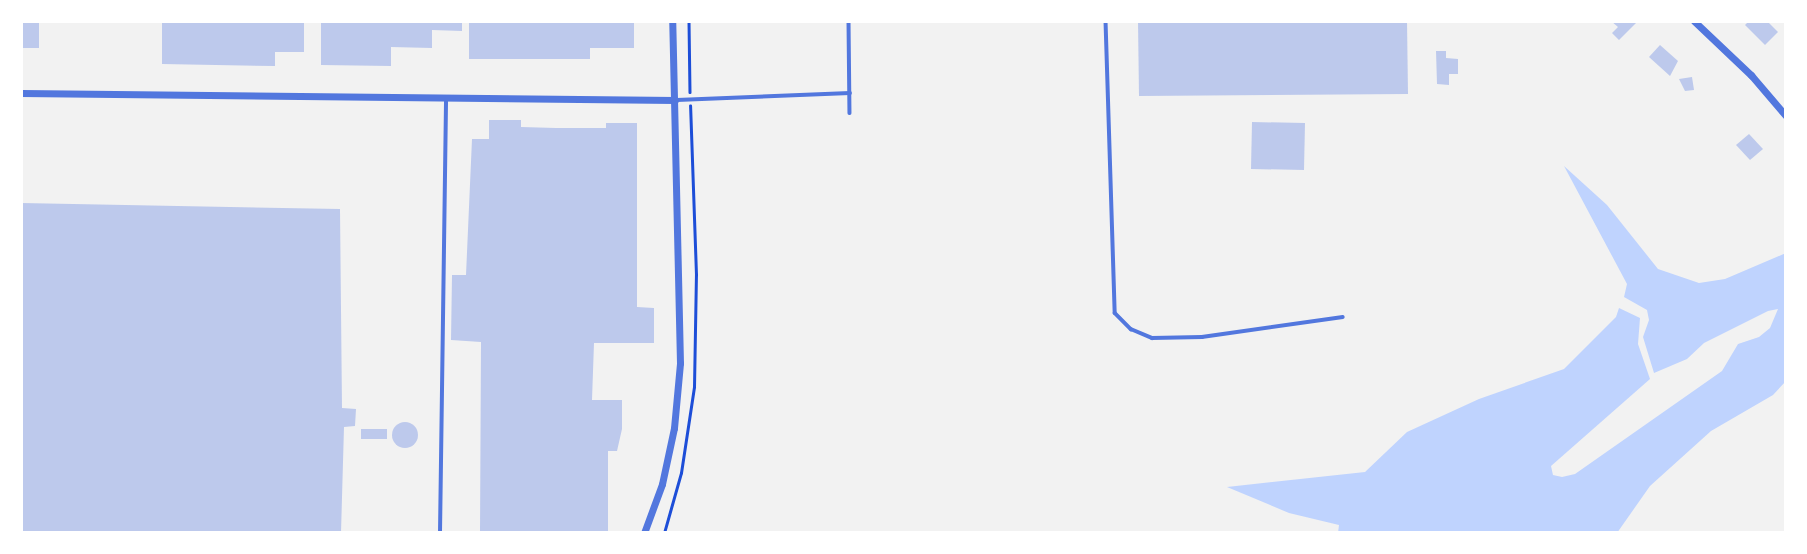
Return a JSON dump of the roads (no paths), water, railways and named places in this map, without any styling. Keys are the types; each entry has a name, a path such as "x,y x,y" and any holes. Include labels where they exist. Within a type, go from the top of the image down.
{"street":[{"path":"644,533 662,484 674,428 680,363 672,21"},
{"path":"1694,21 1751,75 1786,116"},
{"path":"21,93 675,100"}],"lane":[{"path":"849,21 850,113"},
{"path":"1106,21 1115,313 1131,329 1152,338 1202,337 1343,317"},
{"path":"675,100 850,93"},
{"path":"440,533 446,97"}],"water":[{"path":"1564,166 1607,205 1658,269 1699,283 1725,279 1786,253 1786,381 1773,395 1711,431 1650,486 1617,533 1338,533 1339,525 1289,513 1227,487 1365,472 1407,432 1479,399 1564,369 1616,317 1619,308 1640,318 1638,344 1650,379 1551,466 1553,475 1562,477 1575,474 1722,371 1738,344 1759,337 1770,328 1778,309 1768,311 1704,343 1687,359 1654,373 1643,337 1649,320 1647,310 1624,297 1627,284"}]}
